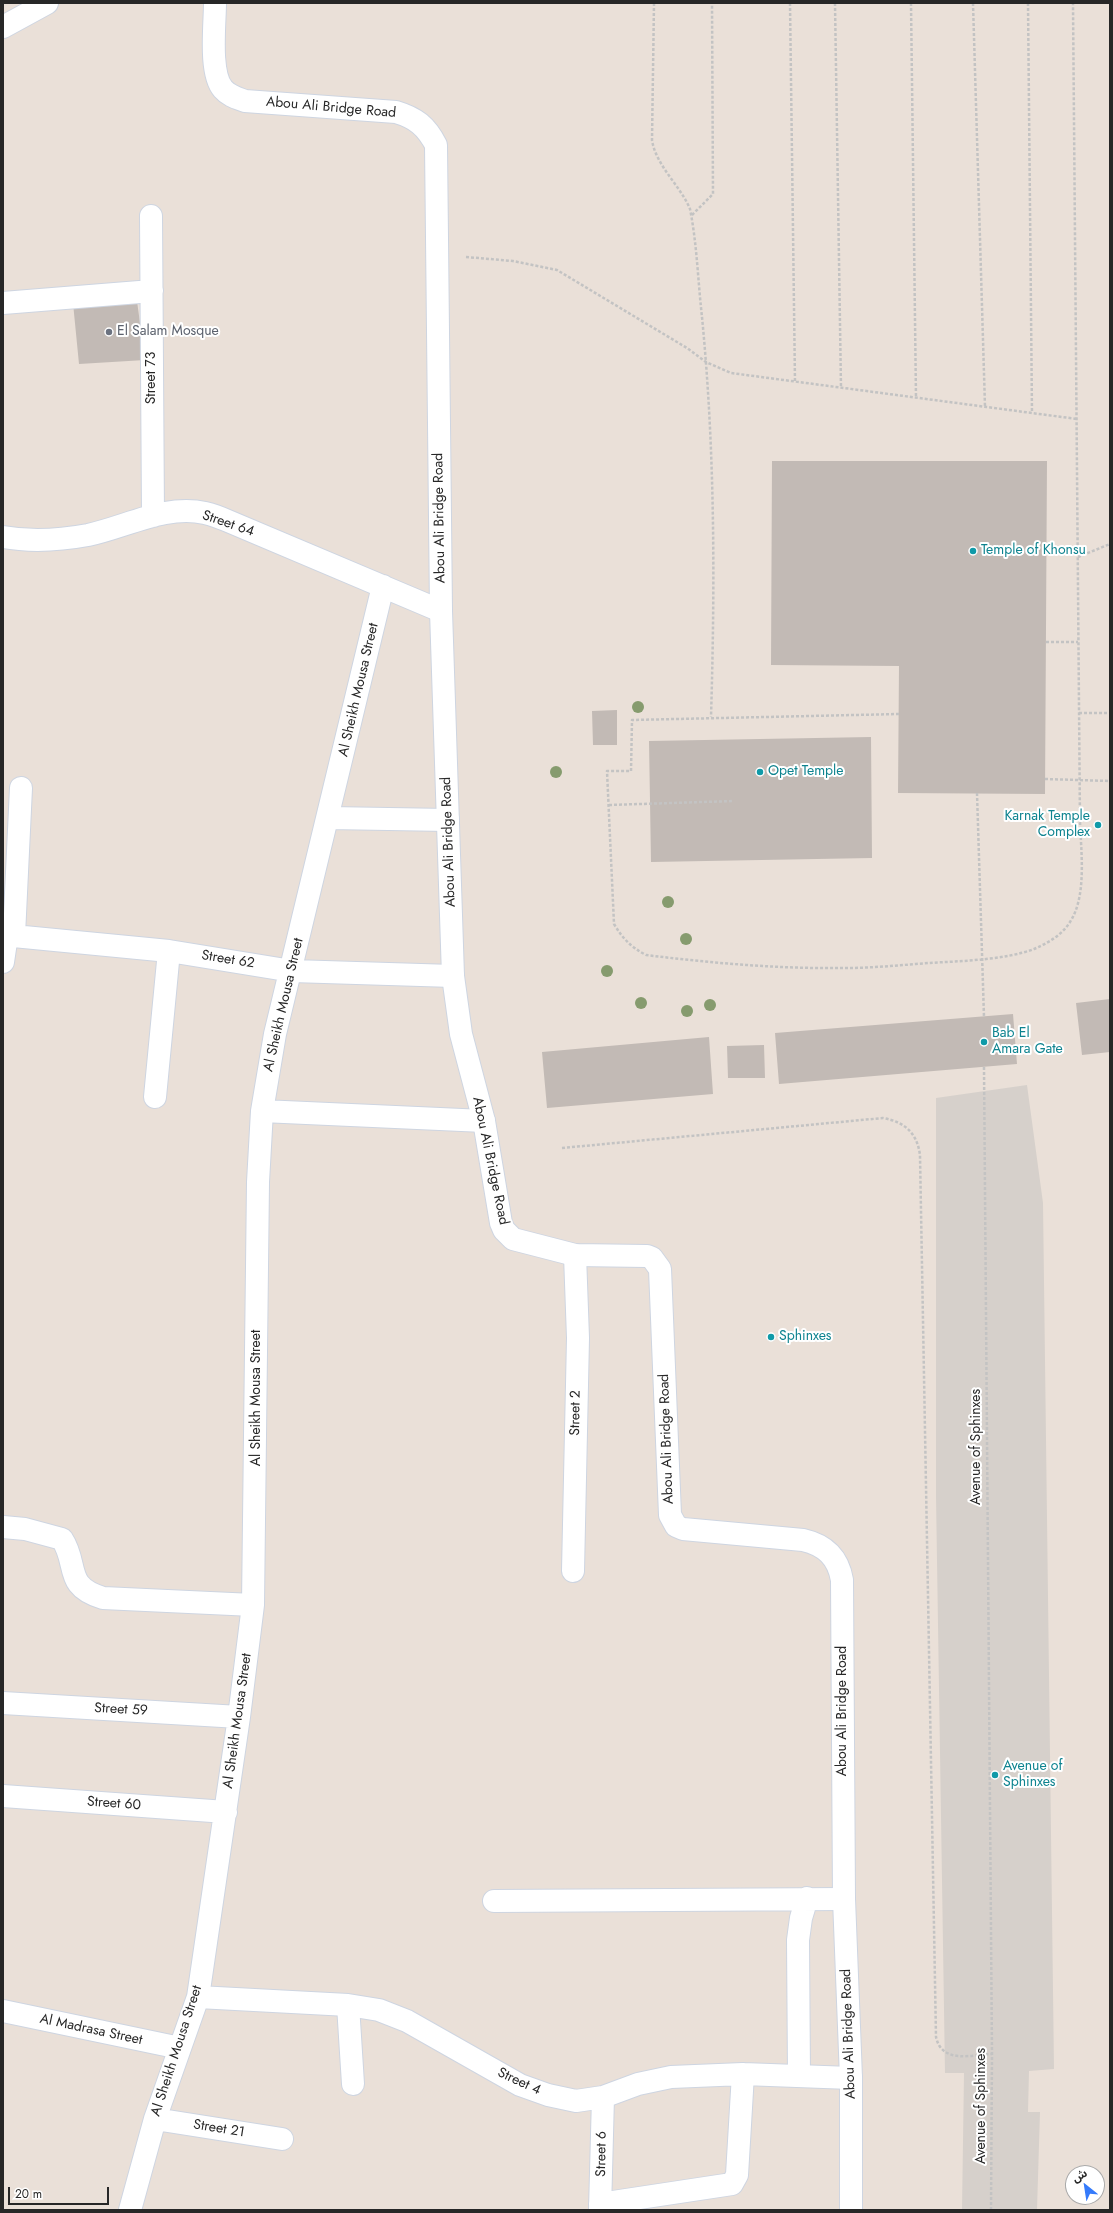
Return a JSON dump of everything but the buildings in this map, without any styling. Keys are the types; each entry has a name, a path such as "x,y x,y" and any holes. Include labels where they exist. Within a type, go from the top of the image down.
{"street":[{"path":"3,27 47,3"},
{"name":"Abou Ali Bridge Road","path":"215,3 217,77 223,89 232,97 245,101 396,112 421,122 430,133 436,145 441,611 453,976 461,1034 484,1121 504,1230 513,1239 575,1255 647,1256 652,1258 660,1269 670,1515 676,1526 682,1529 803,1540 815,1543 826,1549 840,1568 842,1580 844,1899 851,2078 851,2210"},
{"name":"Street 73","path":"151,216 153,516"},
{"path":"3,303 152,291"},
{"name":"Street 64","path":"3,537 48,540 89,535 153,516 178,511 204,513 228,521 441,611"},
{"name":"Al Sheikh Mousa Street","path":"130,2210 155,2119 198,1997 226,1812 253,1605 258,1182 262,1111 275,1034 292,971 329,818 383,586"},
{"path":"3,962 8,935 21,788"},
{"path":"329,818 448,820"},
{"name":"Street 62","path":"8,935 169,951 292,971 453,976"},
{"path":"155,1097 169,951"},
{"path":"262,1111 484,1121"},
{"name":"Street 2","path":"573,1571 578,1338 575,1255"},
{"path":"3,1527 25,1529 62,1539 68,1549 70,1565 78,1583 90,1594 103,1598 253,1605"},
{"name":"Street 59","path":"3,1703 239,1717"},
{"name":"Street 60","path":"3,1796 226,1812"},
{"path":"494,1901 807,1898 844,1899"},
{"path":"799,2075 798,1948 801,1918 807,1898"},
{"name":"Street 4","path":"198,1997 348,2005 379,2010 407,2021 520,2085 548,2095 576,2101 603,2097 638,2084 671,2077 743,2074 851,2078"},
{"path":"348,2005 354,2084"},
{"name":"Al Madrasa Street","path":"3,2012 180,2048"},
{"path":"600,2207 732,2184 736,2175 743,2074"},
{"name":"Street 6","path":"600,2207 603,2097"},
{"name":"Street 21","path":"155,2119 282,2139"}],"path":[{"path":"654,3 651,133 653,146 661,162 684,197 691,215 706,362 713,480 714,575 711,717"},
{"path":"691,215 713,194 712,3"},
{"path":"790,3 795,382"},
{"path":"835,3 840,388"},
{"path":"911,3 916,398"},
{"path":"973,3 985,407"},
{"path":"1028,3 1032,413"},
{"path":"898,714 711,717 632,720 631,771 607,771 614,924 622,938 632,948 646,955 758,965 845,968 982,960 1033,949 1059,935 1070,923 1077,909 1081,894 1073,3"},
{"path":"438,255 513,261 557,270 687,348 706,362 731,373 1077,419"},
{"path":"1078,557 1110,544"},
{"path":"1046,642 1078,642"},
{"path":"1079,713 1110,713"},
{"path":"1045,779 1110,780"},
{"path":"977,793 984,1017"},
{"path":"609,805 734,800"},
{"name":"Avenue of Sphinxes","path":"984,1067 992,2054 991,2210"},
{"path":"562,1148 883,1118 905,1125 913,1134 918,1144 920,1163 936,2037 944,2053 951,2056 992,2054"}],"shaded area":[{"name":"Avenue of Sphinxes","path":"1027,1085 1043,1203 1054,2069 1029,2071 1028,2112 1040,2112 1037,2210 962,2210 964,2073 945,2073 936,1496 936,1098"}],"place":[{"name":"El Salam Mosque","path":"109,332"},
{"name":"Temple of Khonsu","path":"973,551"},
{"name":"Opet Temple","path":"760,772"},
{"name":"Karnak Temple Complex","path":"1098,825"},
{"name":"Bab El Amara Gate","path":"984,1042"},
{"name":"Sphinxes","path":"771,1337"},
{"name":"Avenue of Sphinxes","path":"995,1775"}]}
